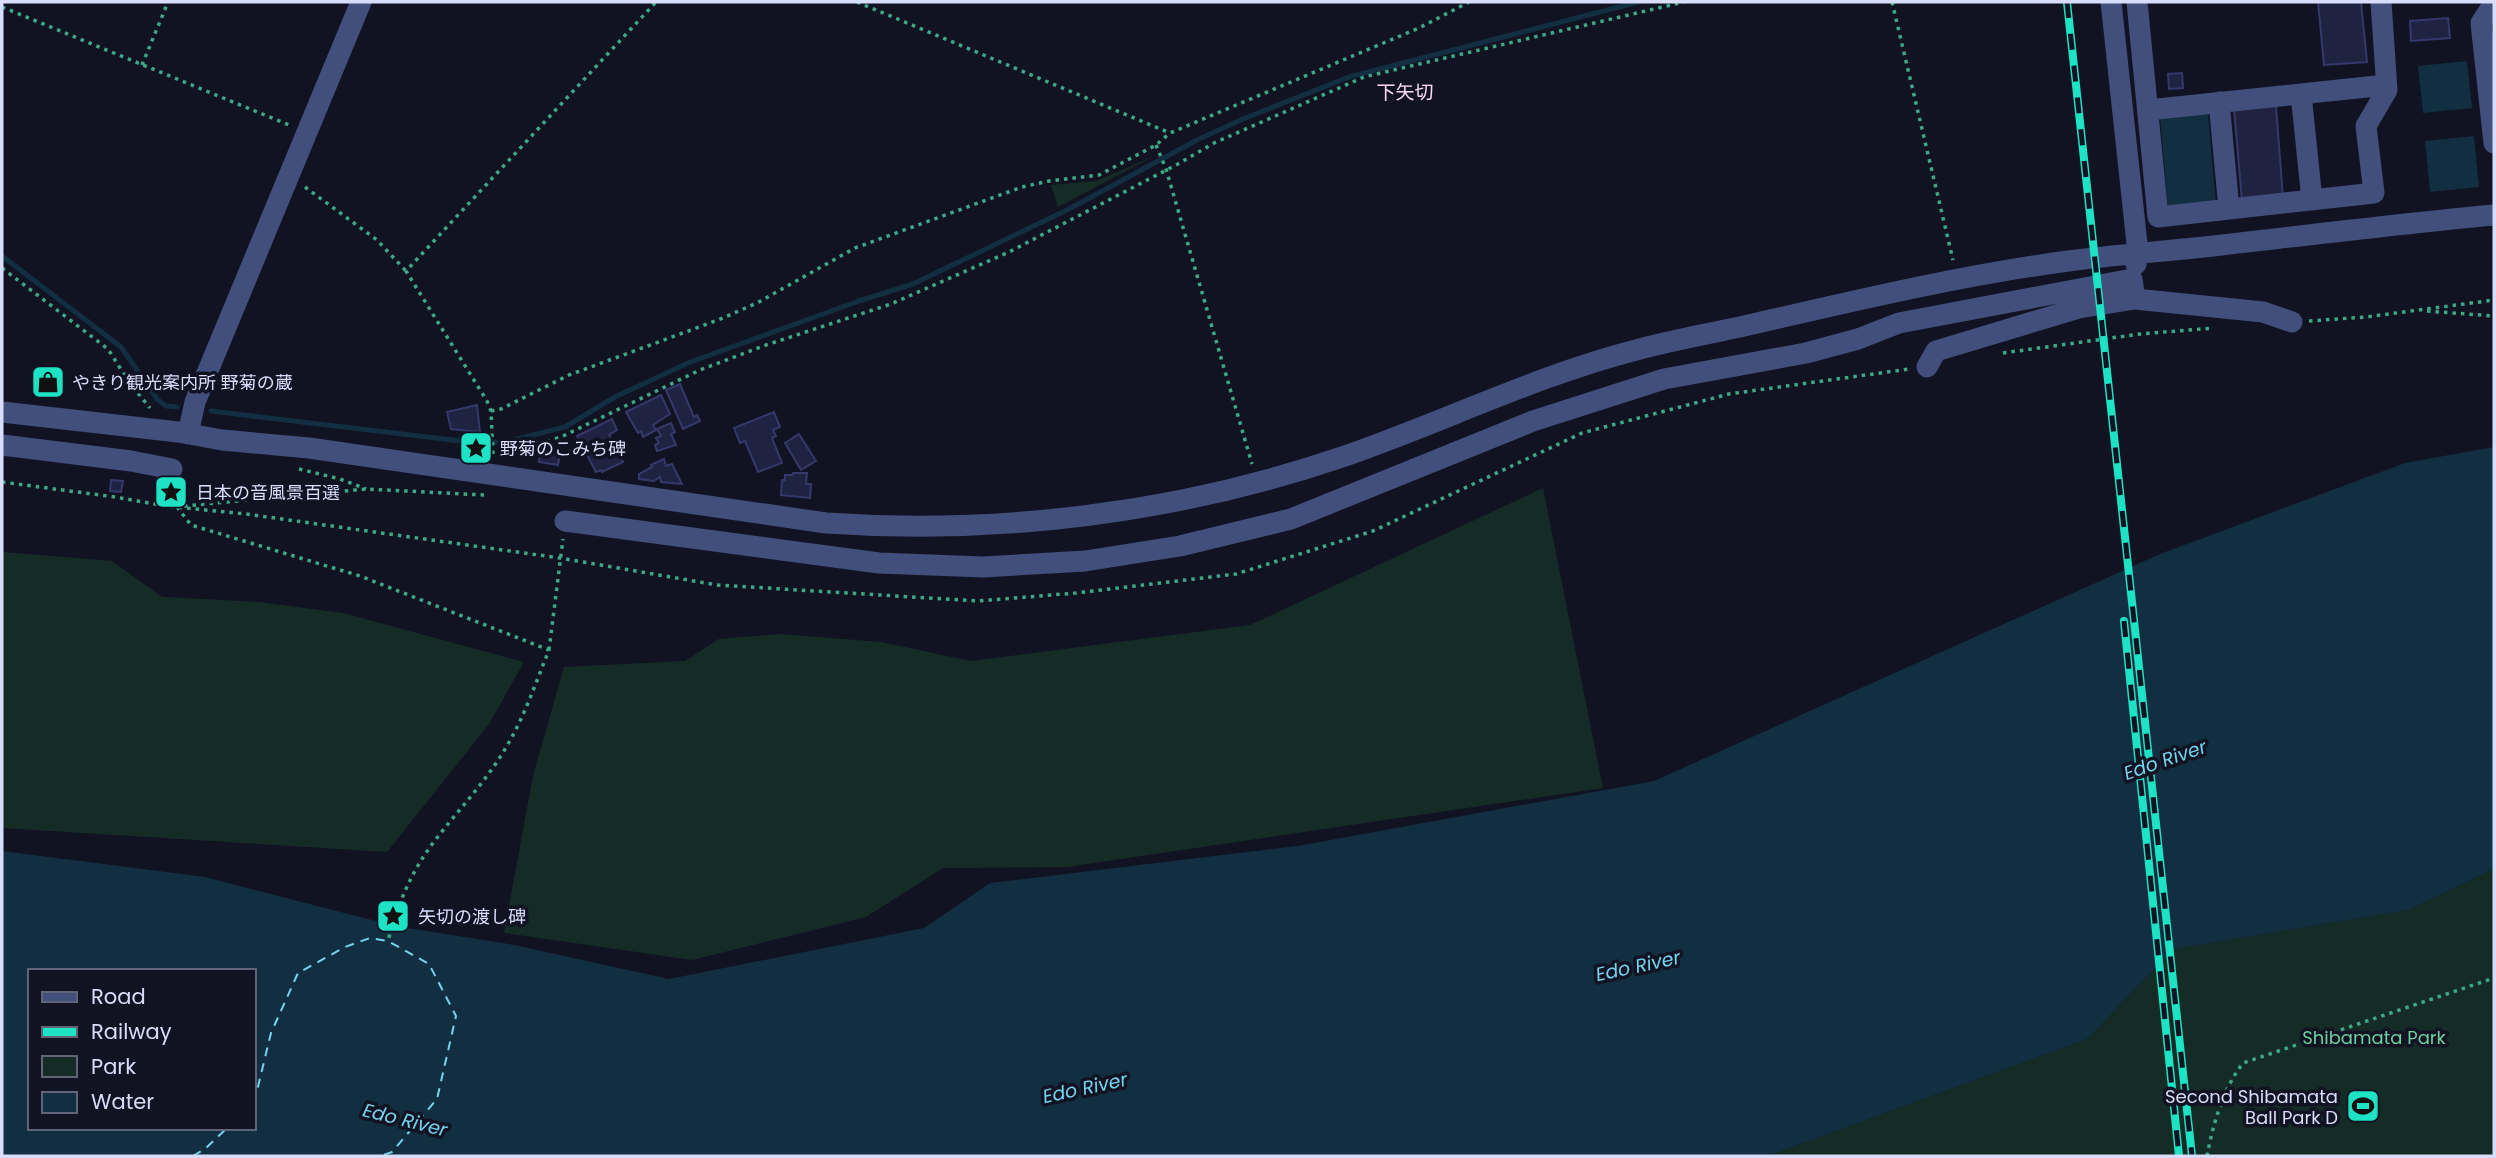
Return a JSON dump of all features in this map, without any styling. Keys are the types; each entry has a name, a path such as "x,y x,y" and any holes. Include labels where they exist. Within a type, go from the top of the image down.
{"street":[{"path":"178,433 195,402 360,2"},
{"path":"2111,2 2138,253 2133,289"},
{"path":"2137,2 2158,217 2374,193 2366,126 2386,90 2381,2"},
{"path":"2494,3 2481,23 2494,143"},
{"path":"2148,110 2386,85"},
{"path":"2301,94 2312,200"},
{"path":"2219,102 2230,209"},
{"path":"2,412 222,440 309,448 826,523 960,527 1156,505 1258,483 1342,457 1546,379 1637,349 1957,279 2066,261 2494,215"},
{"path":"1927,367 1936,351 2133,289"},
{"path":"565,521 879,564 983,567 1085,561 1180,546 1291,519 1534,421 1664,379 1806,353 1858,340 1899,323 2133,289 2263,312 2292,322"},
{"path":"2,445 131,461 172,469"}],"path":[{"path":"142,65 168,2"},
{"path":"406,271 656,2"},
{"path":"857,2 1170,133"},
{"path":"491,411 502,409 569,374 719,320 757,303 855,248 1022,187 1099,175 1156,145 1170,133 1395,38 1469,2"},
{"path":"289,176 377,240 406,271 487,401 491,411 493,454 516,453 564,436 700,370 891,304 1009,252 1214,143 1364,77 1684,2"},
{"path":"1892,2 1957,279"},
{"path":"2,7 307,133"},
{"path":"1156,145 1166,169 1258,483"},
{"path":"2,268 108,349 129,382 178,433"},
{"path":"2418,310 2494,316"},
{"path":"484,495 366,489 176,507 191,525 360,576 549,650"},
{"path":"388,941 392,923 411,877 432,844 463,808 508,745 549,650 560,558"},
{"path":"2207,1156 2227,1088 2243,1063 2494,978"}],"green space":[{"path":"1154,156 1058,207 1051,185 1096,181"},
{"path":"1543,488 1603,788 1067,867 943,868 866,917 692,960 504,933 533,776 564,667 685,661 719,639 781,634 881,642 971,661 1250,625"},
{"path":"2,552 112,561 162,597 259,602 343,613 524,662 489,724 387,852 2,828"},
{"name":"Shibamata Park","path":"2494,869 2494,1156 1768,1156 2087,1039 2174,949 2408,910"}],"water":[{"path":"2467,61 2472,108 2423,113 2418,66"},
{"path":"2208,114 2216,204 2168,208 2160,118"},
{"path":"2474,136 2479,187 2430,192 2425,141"},
{"name":"Edo River","path":"2494,447 2494,869 2408,910 2174,949 2087,1039 1768,1156 2,1156 2,851 205,877 395,926 514,945 669,979 924,928 990,883 1298,846 1654,781 2160,554 2405,463"}],"building":[{"path":"2318,2 2361,2 2367,62 2324,65"},
{"path":"2448,18 2450,38 2411,41 2410,21"},
{"path":"2182,73 2183,88 2169,89 2168,74"},
{"path":"2276,106 2283,198 2242,201 2234,109"},
{"path":"56,371 61,383 41,391 36,378"},
{"path":"680,384 694,417 697,415 700,421 683,429 666,390"},
{"path":"661,395 670,414 653,425 656,430 643,437 626,412"},
{"path":"477,405 480,432 451,429 447,412"},
{"path":"774,412 780,427 773,430 776,436 772,438 782,463 758,472 745,441 740,443 734,428"},
{"path":"612,419 617,430 609,435 623,462 596,472 577,436"},
{"path":"671,423 675,432 671,434 676,445 657,451 655,445 659,443 656,438 661,436 657,429"},
{"path":"799,434 816,461 801,470 785,443"},
{"path":"540,452 560,454 558,465 539,462"},
{"path":"664,459 666,466 672,464 682,484 661,482 660,477 654,481 639,479 639,474"},
{"path":"807,473 806,484 811,484 810,498 781,495 782,480 785,480 785,475"},
{"path":"111,480 123,481 121,492 110,491"}],"waterway":[{"path":"211,411 469,442 505,442 565,427 615,397 688,363 913,284 1069,209 1197,140 1349,77 1638,2"},
{"path":"2,256 121,347 157,399 166,406 177,407"}],"ferry route":[{"path":"256,1095 271,1033 298,973 345,947 370,938 388,941 429,964 456,1016 437,1099 392,1152 380,1156"},
{"path":"193,1156 225,1130"}],"railway":[{"path":"2067,2 2192,1156"},
{"path":"2124,621 2179,1156"}],"place":[{"name":"やきり観光案内所 野菊の蔵","path":"48,382"},
{"name":"野菊のこみち碑","path":"476,448"},
{"name":"日本の音風景百選","path":"171,492"},
{"name":"矢切の渡し碑","path":"393,916"},
{"name":"Second Shibamata Ball Park D","path":"2363,1106"}],"district":[{"name":"下矢切","path":"1405,92"}]}
